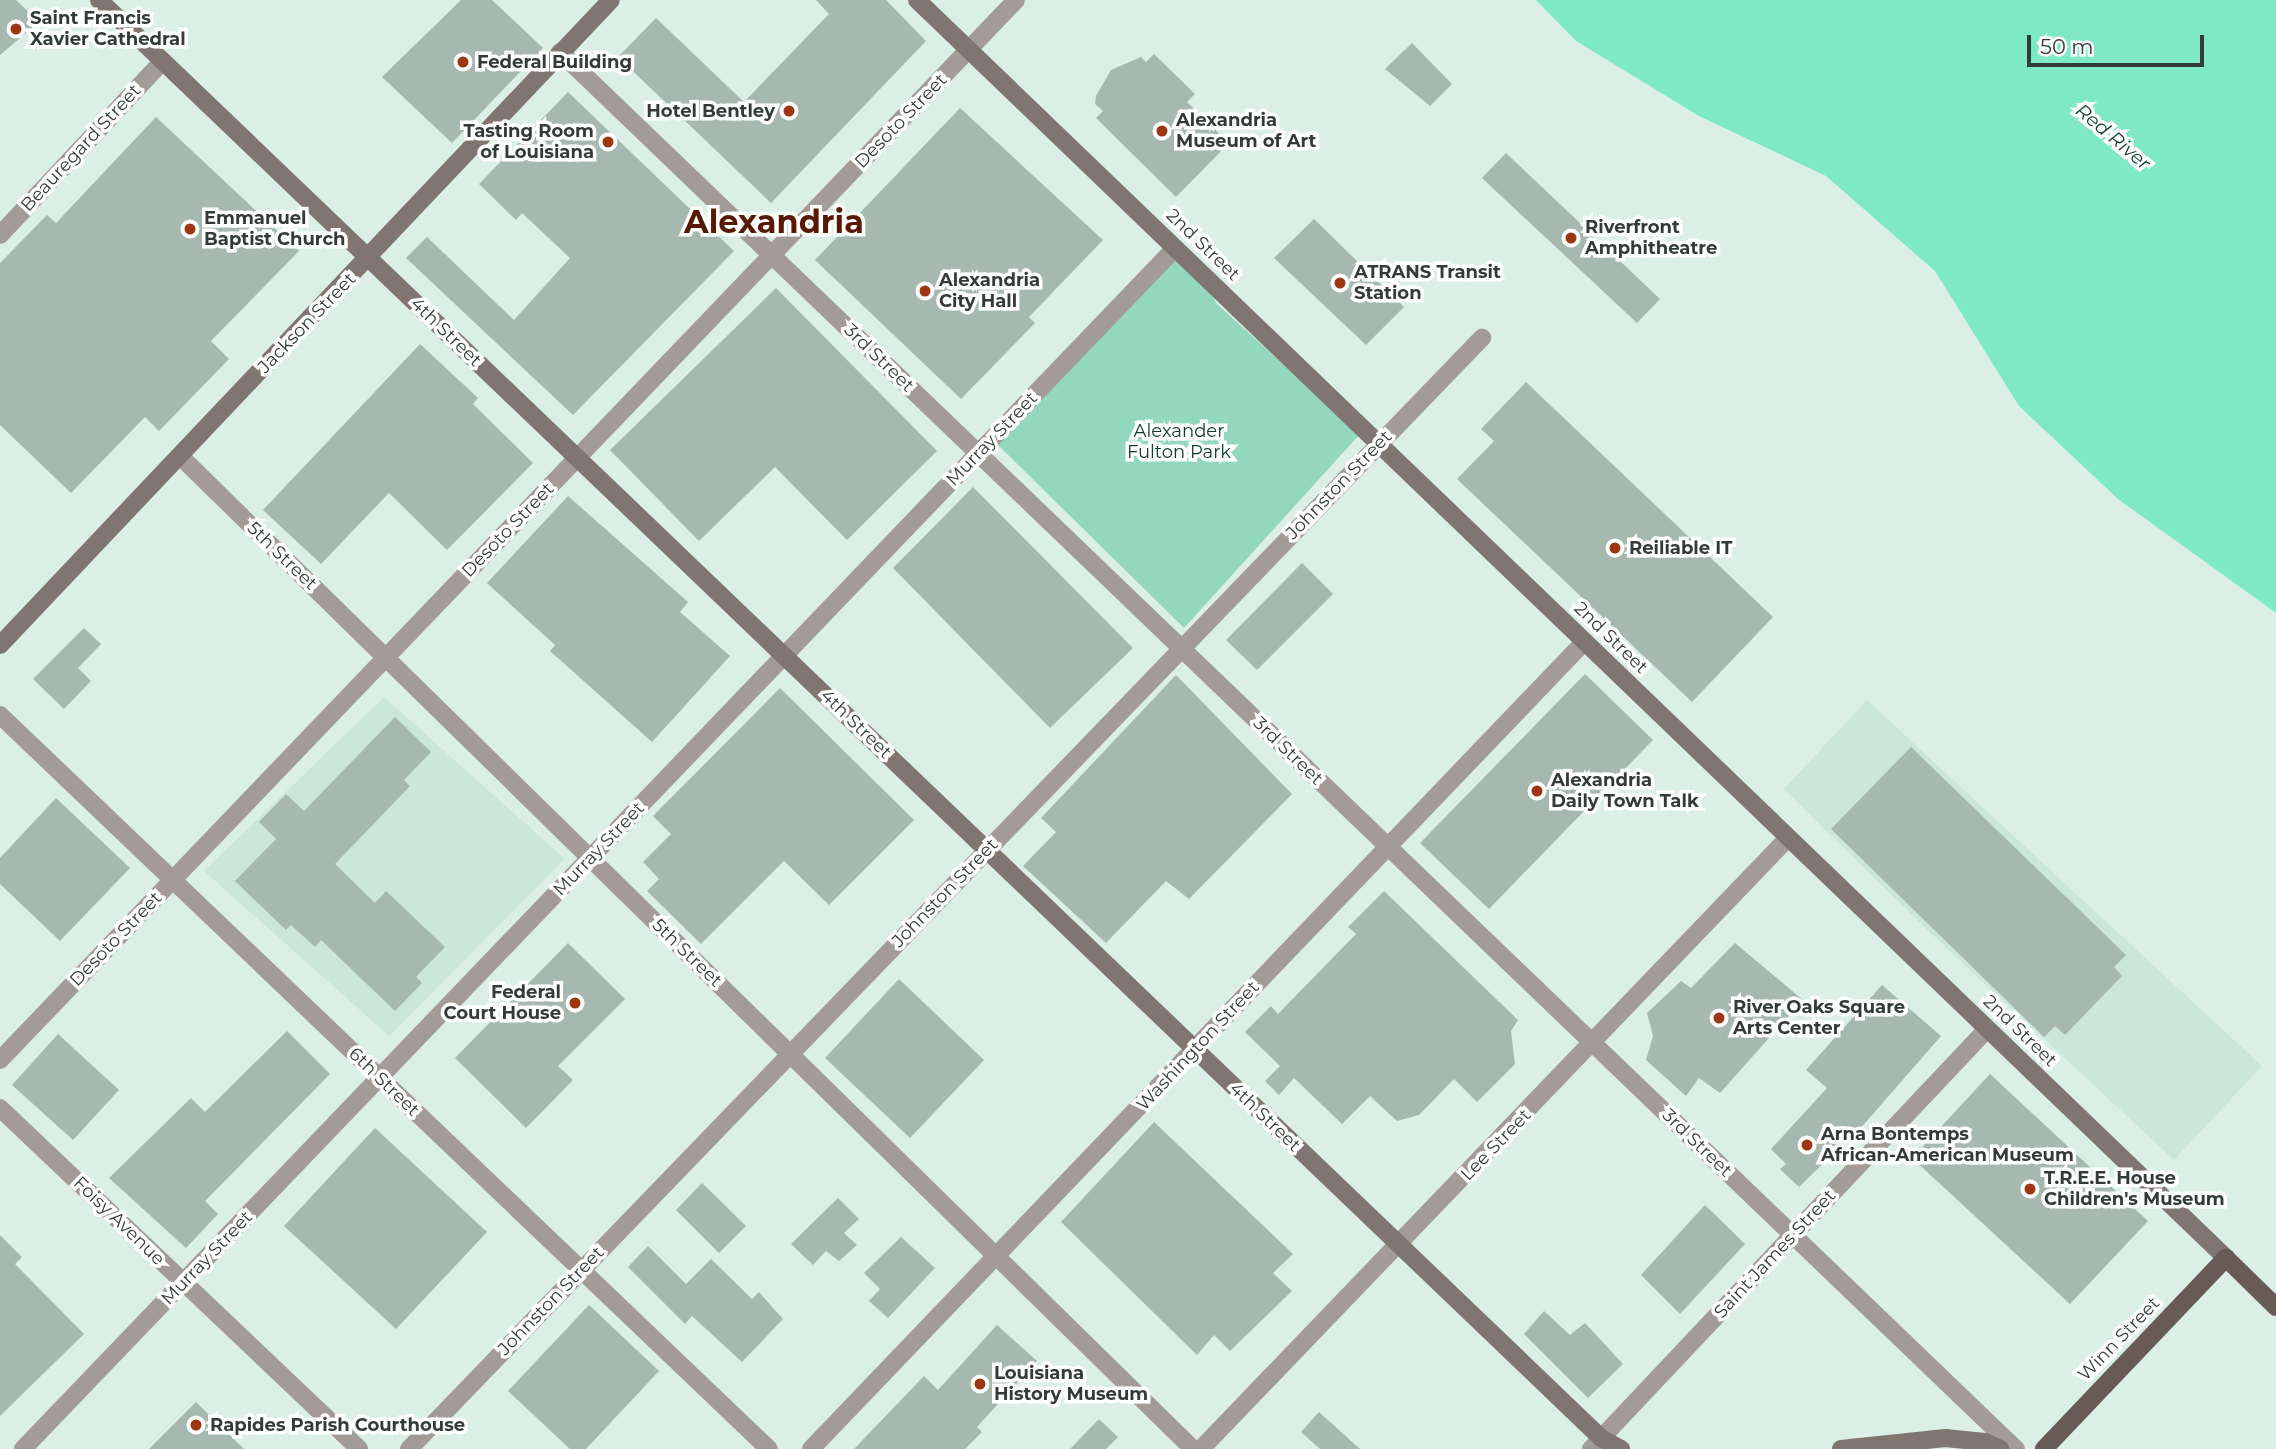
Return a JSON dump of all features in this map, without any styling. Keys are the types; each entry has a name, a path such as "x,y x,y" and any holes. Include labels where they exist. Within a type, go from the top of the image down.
{"main road":[{"name":"4th Street","path":"99,0 1400,1246 1601,1445 1621,1449"},
{"name":"Jackson Street","path":"0,645 611,0"},
{"name":"2nd Street","path":"917,0 2276,1307"},
{"name":"Winn Street","path":"2044,1449 2226,1258"},
{"path":"1841,1449 1945,1438 1985,1442 2000,1449"}],"street":[{"name":"Desoto Street","path":"0,1060 1016,0"},
{"name":"3rd Street","path":"561,52 2016,1449"},
{"name":"Beauregard Street","path":"0,235 163,61"},
{"name":"Murray Street","path":"23,1449 1175,248"},
{"name":"Johnston Street","path":"409,1449 1482,338"},
{"name":"5th Street","path":"180,456 1193,1449"},
{"name":"Washington Street","path":"811,1449 1584,642"},
{"name":"6th Street","path":"0,715 769,1449"},
{"name":"Lee Street","path":"1201,1449 1400,1246 1788,838"},
{"name":"Saint James Street","path":"1601,1445 1987,1029"},
{"name":"Foisy Avenue","path":"0,1108 359,1449"}],"shaded area":[{"path":"384,697 565,859 389,1036 204,871"},
{"path":"1867,700 2262,1066 2174,1160 1922,925 1784,789"}],"green space":[{"name":"Alexander Fulton Park","path":"1175,252 1204,281 1217,304 1360,434 1184,628 996,443"}],"water":[{"name":"Red River","path":"1536,0 2276,0 2276,613 2118,499 2019,406 1935,271 1826,176 1699,116 1576,41"}],"building":[{"name":"Saint Francis Xavier Cathedral","path":"0,0 16,0 39,22 0,55"},
{"name":"Federal Building","path":"461,0 492,0 543,48 452,143 382,77"},
{"path":"816,0 886,0 926,41 771,203 618,57 656,18 744,102 829,14"},
{"path":"1412,43 1452,84 1430,106 1385,69"},
{"name":"Alexandria Museum of Art","path":"1154,54 1195,94 1187,102 1229,143 1176,197 1096,118 1103,111 1095,104 1096,96 1111,70 1141,57 1146,62"},
{"path":"568,92 734,251 573,415 406,258 427,237 514,320 570,258 522,213 516,220 479,184"},
{"path":"960,108 1103,240 1029,317 1035,323 961,399 815,260"},
{"path":"156,117 299,251 211,341 229,359 159,431 145,417 71,493 0,425 0,263 47,215 56,223"},
{"name":"Riverfront Amphitheatre","path":"1506,153 1660,299 1637,323 1482,178"},
{"name":"ATRANS Transit Station","path":"1314,219 1404,307 1366,345 1274,258"},
{"path":"776,288 937,451 847,540 775,467 699,541 610,450"},
{"path":"420,344 478,398 473,404 533,463 447,550 389,493 321,564 263,510"},
{"name":"Reiliable IT","path":"1526,382 1773,617 1692,702 1457,479 1494,441 1481,429"},
{"path":"973,487 1133,648 1050,728 893,568"},
{"path":"568,496 688,602 680,612 730,656 652,742 550,651 555,645 487,583"},
{"path":"1302,563 1333,594 1257,670 1226,640"},
{"path":"84,628 101,644 78,668 91,681 64,709 33,679"},
{"name":"Alexandria Daily Town Talk","path":"1585,674 1653,740 1489,909 1420,843"},
{"path":"1176,675 1292,794 1189,899 1166,881 1106,943 1023,866 1056,832 1041,818"},
{"path":"780,688 914,820 829,905 784,861 701,944 647,891 659,879 643,862 671,834 653,816"},
{"path":"395,717 431,752 404,780 410,786 335,864 375,903 386,891 445,947 416,977 422,983 395,1011 321,940 315,947 291,925 286,930 235,881 276,839 259,822 286,794 304,811"},
{"path":"1911,747 2126,955 2114,967 2122,976 2065,1035 2055,1026 2044,1037 1831,829"},
{"path":"56,798 130,868 60,941 0,884 0,858"},
{"path":"1384,891 1518,1020 1511,1031 1515,1064 1477,1102 1454,1079 1419,1115 1397,1121 1370,1096 1342,1124 1294,1078 1279,1095 1265,1081 1280,1066 1245,1032 1271,1006 1278,1014 1356,934 1348,927"},
{"path":"568,943 625,999 558,1066 573,1080 526,1128 455,1058"},
{"name":"River Oaks Square Arts Center","path":"1735,943 1803,1000 1720,1093 1699,1078 1686,1096 1646,1060 1653,1036 1647,1013 1681,981 1691,988"},
{"path":"899,979 984,1060 910,1138 825,1058"},
{"path":"1882,985 1941,1036 1866,1122 1799,1187 1780,1169 1786,1164 1771,1149 1827,1088 1806,1070"},
{"path":"287,1031 330,1074 205,1201 218,1214 186,1248 109,1178 191,1098 205,1112"},
{"path":"58,1034 119,1090 73,1140 12,1085"},
{"name":"T.R.E.E. House Children's Museum","path":"1990,1074 2148,1221 2070,1304 1912,1158"},
{"path":"1154,1122 1293,1254 1273,1273 1292,1291 1230,1351 1214,1335 1197,1355 1061,1222"},
{"path":"375,1128 487,1232 396,1329 284,1226"},
{"path":"702,1183 746,1226 719,1253 676,1210"},
{"path":"838,1198 859,1219 844,1233 857,1245 839,1261 826,1251 813,1265 791,1244"},
{"path":"1705,1205 1745,1244 1680,1314 1641,1275"},
{"path":"0,1235 22,1257 15,1264 84,1334 0,1416"},
{"path":"901,1237 935,1268 888,1318 869,1301 880,1289 864,1273"},
{"path":"648,1246 686,1284 711,1259 752,1299 759,1292 783,1319 742,1362 692,1316 685,1324 628,1267"},
{"path":"589,1305 659,1371 586,1449 570,1449 508,1391"},
{"path":"1544,1311 1570,1335 1585,1323 1623,1364 1588,1398 1524,1334"},
{"path":"997,1325 1037,1361 977,1427 982,1432 965,1449 854,1449 924,1376 938,1390"},
{"name":"Rapides Parish Courthouse","path":"196,1402 244,1449 149,1449"},
{"path":"1319,1412 1360,1449 1320,1449 1301,1432"},
{"path":"1099,1419 1118,1437 1106,1449 1070,1449"}],"place":[{"name":"Saint Francis Xavier Cathedral","path":"16,29"},
{"name":"Federal Building","path":"463,62"},
{"name":"Hotel Bentley","path":"789,111"},
{"name":"Alexandria Museum of Art","path":"1162,131"},
{"name":"Tasting Room of Louisiana","path":"608,142"},
{"name":"Emmanuel Baptist Church","path":"190,229"},
{"name":"Riverfront Amphitheatre","path":"1571,238"},
{"name":"ATRANS Transit Station","path":"1340,283"},
{"name":"Alexandria City Hall","path":"925,291"},
{"name":"Reiliable IT","path":"1615,548"},
{"name":"Alexandria Daily Town Talk","path":"1537,791"},
{"name":"Federal Court House","path":"575,1003"},
{"name":"River Oaks Square Arts Center","path":"1719,1018"},
{"name":"Arna Bontemps African-American Museum","path":"1807,1145"},
{"name":"T.R.E.E. House Children's Museum","path":"2030,1189"},
{"name":"Louisiana History Museum","path":"980,1384"},
{"name":"Rapides Parish Courthouse","path":"196,1425"}],"district":[{"name":"Alexandria","path":"774,222"}]}
